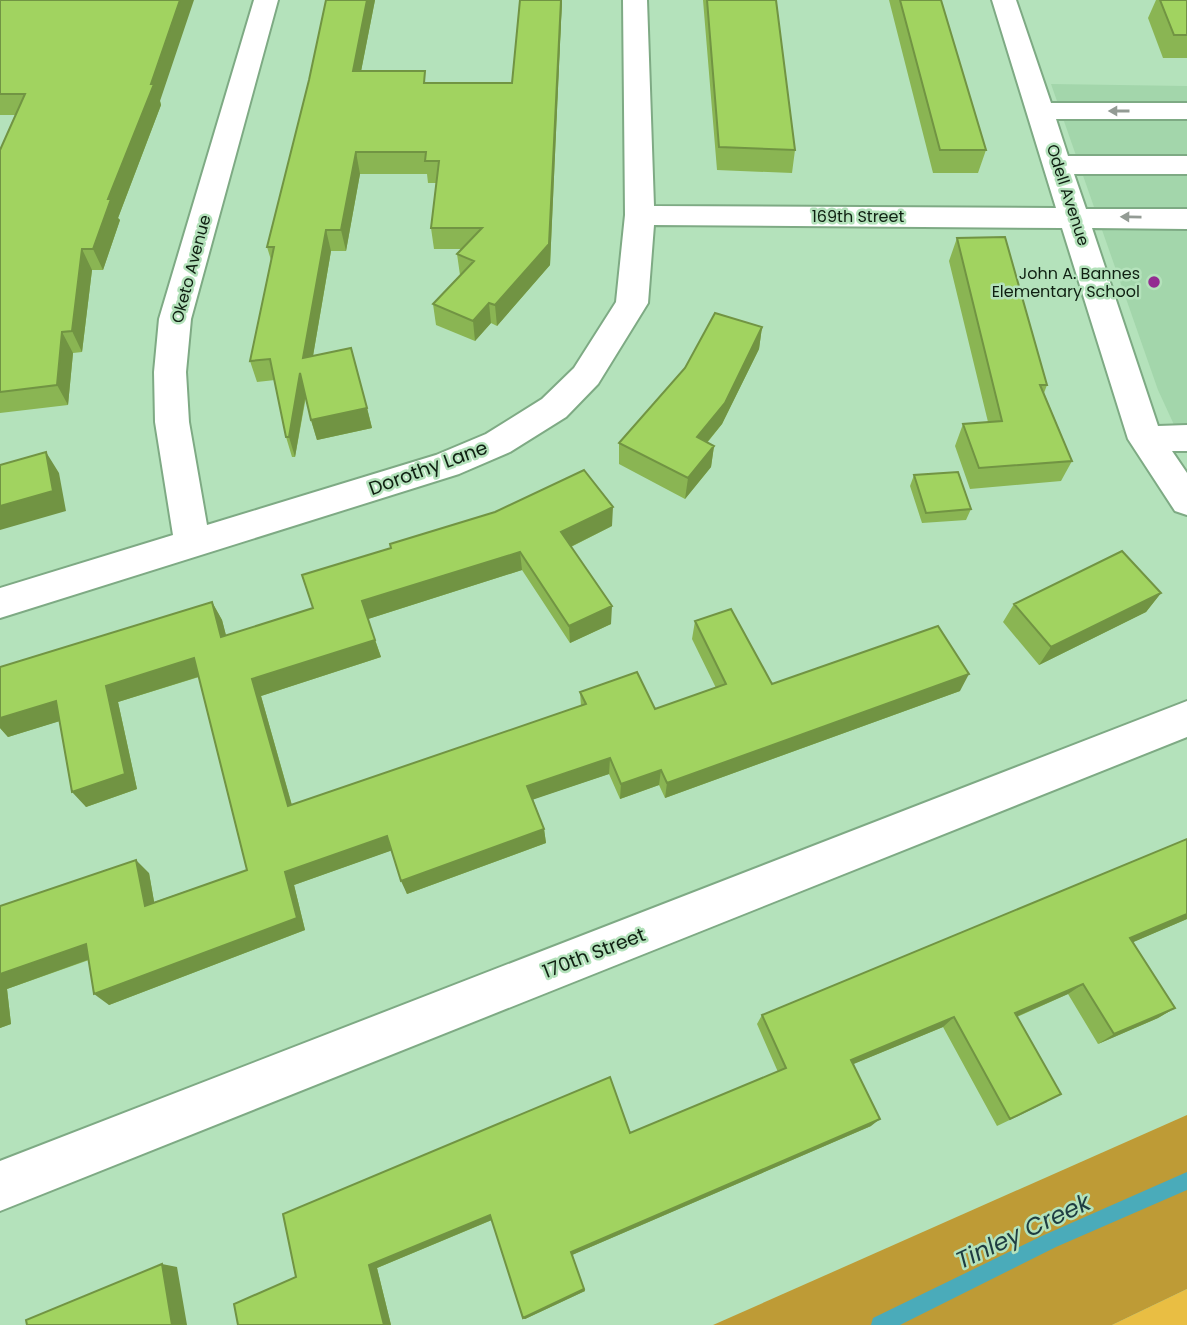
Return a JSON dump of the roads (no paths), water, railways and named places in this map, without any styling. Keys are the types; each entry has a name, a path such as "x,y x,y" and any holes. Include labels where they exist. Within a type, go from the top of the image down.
{"street":[{"name":"Oketo Avenue","path":"193,545 172,422 170,372 175,319 266,0"},
{"name":"Dorothy Lane","path":"0,603 447,465 498,443 554,408 586,376 632,303 640,215 635,0"},
{"name":"Odell Avenue","path":"1004,0 1076,216 1145,439 1187,501"},
{"path":"1041,111 1187,111"},
{"path":"1059,165 1187,165"},
{"name":"169th Street","path":"640,215 1076,216 1187,219"},
{"path":"1145,439 1187,438"},
{"name":"170th Street","path":"0,1186 1187,719"}],"waterway":[{"name":"Tinley Creek","path":"880,1325 1050,1241 1187,1181"}],"place":[{"name":"John A. Bannes Elementary School","path":"1154,282"}]}
